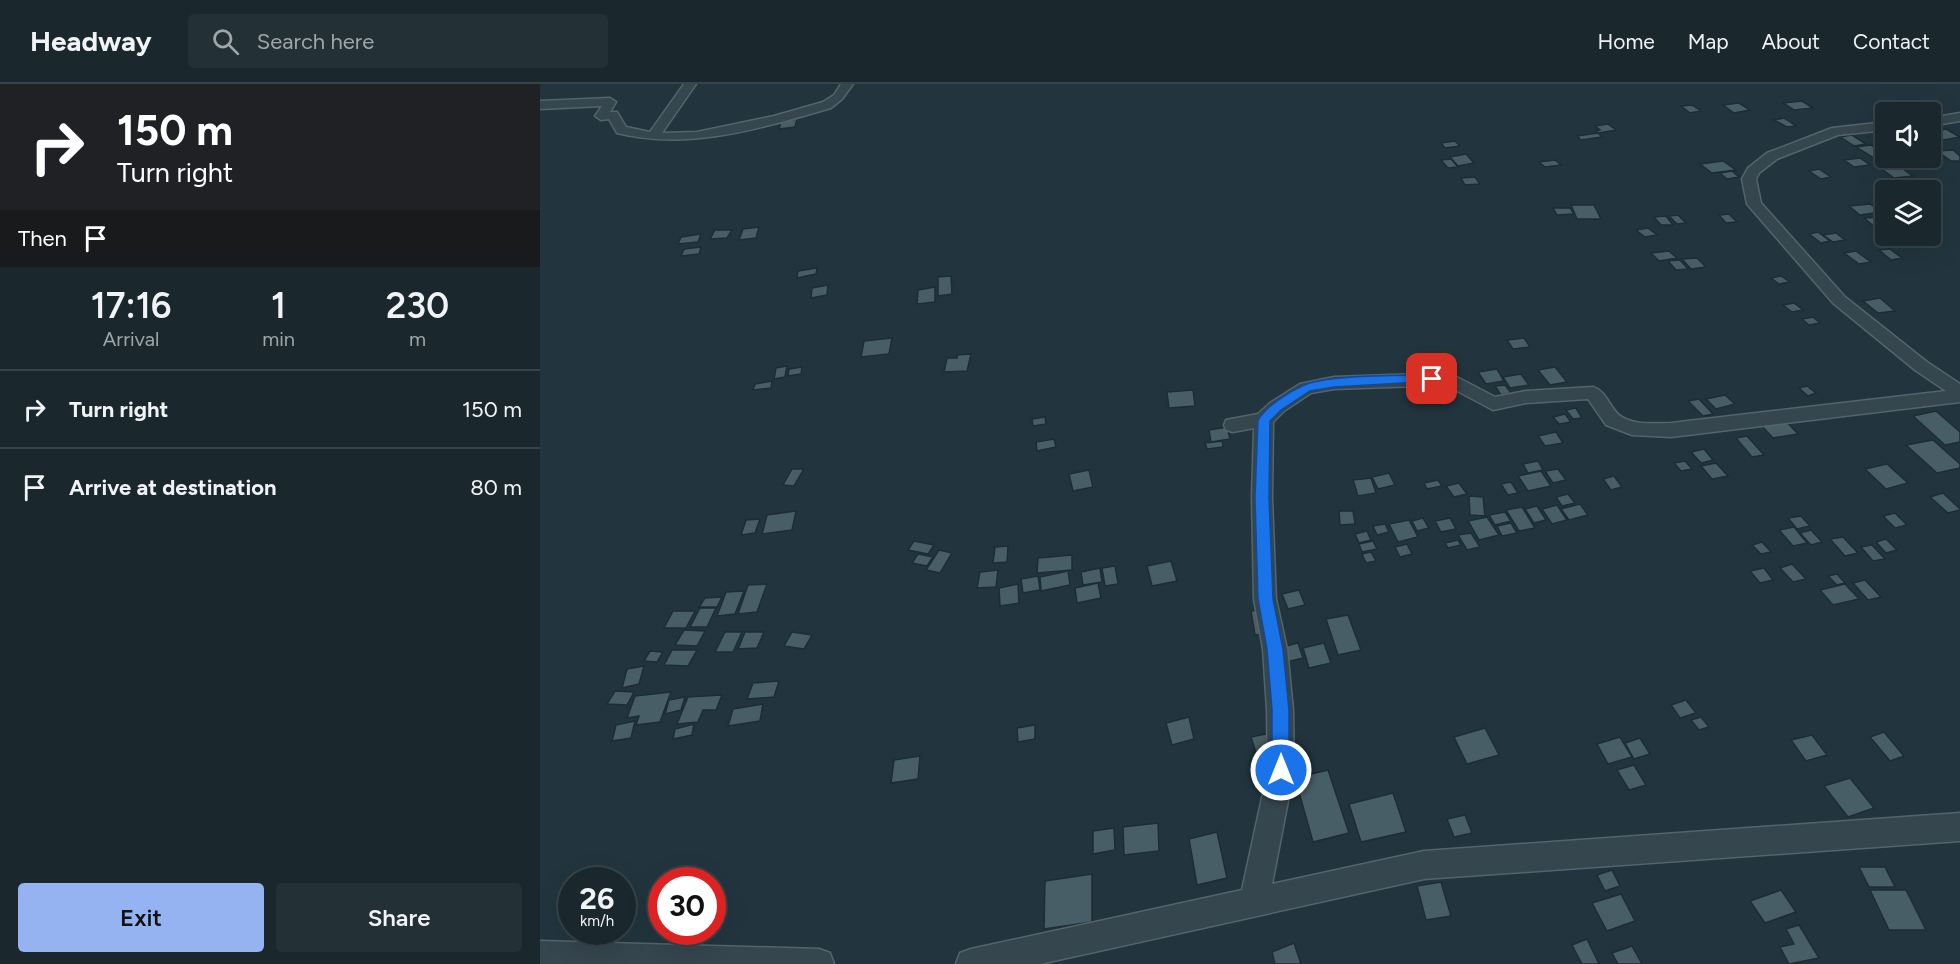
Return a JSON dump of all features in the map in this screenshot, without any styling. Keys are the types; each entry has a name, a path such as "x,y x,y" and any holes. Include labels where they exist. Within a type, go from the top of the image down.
{"street":[{"path":"653,136 690,84"},
{"path":"540,105 610,102 601,116 613,115 621,130 637,136 723,132 827,105 838,97 847,84"},
{"path":"1941,121 1960,117"},
{"path":"1875,127 1836,131 1808,140 1772,156 1753,171 1749,179 1754,204 1839,300 1921,366 1960,392"},
{"path":"1233,425 1264,420 1277,407 1306,388 1334,383 1399,379 1449,379 1493,404 1526,397 1593,393 1614,420 1632,428 1671,430 1960,396"},
{"path":"1254,902 1281,770 1280,710 1275,649 1265,599 1262,498 1264,420"},
{"path":"971,964 1424,865 1960,827"},
{"path":"540,956 819,964"}],"building":[{"path":"1802,101 1813,108 1794,110 1783,103"},
{"path":"1739,103 1750,110 1734,113 1723,105"},
{"path":"1692,105 1701,111 1690,113 1681,106"},
{"path":"1784,118 1796,126 1787,127 1774,120"},
{"path":"797,119 795,127 779,129 781,121"},
{"path":"1608,124 1616,130 1599,133 1596,131 1600,130 1595,126"},
{"path":"1946,129 1960,137 1943,140 1941,130"},
{"path":"1598,133 1602,137 1581,140 1577,136"},
{"path":"1852,135 1866,144 1854,146 1840,137"},
{"path":"1455,141 1460,146 1445,148 1441,143"},
{"path":"1871,145 1875,147 1875,157 1872,157 1856,147"},
{"path":"1953,150 1960,156 1960,161 1951,161 1941,154 1941,151"},
{"path":"1466,154 1474,163 1458,166 1450,157"},
{"path":"1860,158 1870,165 1854,167 1844,160"},
{"path":"1451,159 1458,167 1448,168 1441,160"},
{"path":"1555,160 1561,165 1545,167 1539,162"},
{"path":"1723,161 1736,170 1712,173 1700,164"},
{"path":"1880,168 1901,168 1913,176 1894,178"},
{"path":"1819,169 1831,177 1821,179 1809,171"},
{"path":"1732,171 1739,177 1727,179 1720,173"},
{"path":"1475,177 1480,184 1465,185 1461,178"},
{"path":"1870,204 1875,207 1875,213 1860,215 1849,206"},
{"path":"1571,205 1594,205 1601,219 1577,219"},
{"path":"1553,208 1570,208 1574,214 1557,215"},
{"path":"1729,214 1737,222 1726,223 1719,215"},
{"path":"1678,215 1686,223 1677,224 1669,216"},
{"path":"1666,216 1673,225 1661,225 1654,217"},
{"path":"1875,217 1875,227 1864,218"},
{"path":"759,227 756,238 739,240 743,229"},
{"path":"1648,228 1657,235 1645,237 1636,230"},
{"path":"715,230 732,230 727,238 710,239"},
{"path":"1818,232 1830,241 1821,243 1809,234"},
{"path":"1836,233 1845,240 1833,242 1823,235"},
{"path":"701,234 698,242 678,244 681,237"},
{"path":"701,247 699,254 681,256 684,249"},
{"path":"1890,249 1902,258 1891,260 1879,250"},
{"path":"1669,251 1677,258 1659,261 1651,253"},
{"path":"1856,251 1871,262 1859,264 1844,253"},
{"path":"1697,258 1706,267 1691,269 1682,259"},
{"path":"1680,260 1688,269 1676,270 1668,261"},
{"path":"817,268 816,274 797,278 798,271"},
{"path":"951,276 952,294 938,296 938,277"},
{"path":"1781,276 1790,282 1779,284 1771,278"},
{"path":"828,285 827,295 811,298 812,288"},
{"path":"935,287 935,302 917,304 918,290"},
{"path":"1880,298 1895,311 1878,313 1863,301"},
{"path":"1794,303 1803,310 1792,312 1783,305"},
{"path":"1813,317 1820,323 1809,325 1802,319"},
{"path":"892,338 889,354 861,357 864,341"},
{"path":"1524,338 1530,347 1513,349 1507,340"},
{"path":"971,354 967,371 944,372 947,358"},
{"path":"787,366 785,377 774,379 776,368"},
{"path":"802,367 801,374 788,376 789,369"},
{"path":"1555,367 1567,382 1550,385 1538,370"},
{"path":"1497,369 1504,381 1486,384 1478,372"},
{"path":"1521,374 1529,385 1510,388 1503,377"},
{"path":"772,381 771,388 753,390 755,384"},
{"path":"1448,383 1453,391 1442,393 1437,385"},
{"path":"1505,385 1511,393 1501,395 1495,386"},
{"path":"1807,386 1816,393 1808,396 1799,388"},
{"path":"1193,390 1195,406 1169,408 1167,392"},
{"path":"1725,395 1735,404 1716,409 1706,399"},
{"path":"1699,399 1713,414 1703,416 1688,401"},
{"path":"1576,408 1582,418 1573,419 1566,410"},
{"path":"1936,411 1960,432 1960,442 1945,445 1913,416"},
{"path":"1565,414 1571,422 1559,424 1553,417"},
{"path":"1045,417 1046,424 1033,426 1032,419"},
{"path":"1785,420 1798,434 1773,438 1760,424"},
{"path":"1227,427 1230,439 1211,442 1209,430"},
{"path":"1556,432 1563,443 1545,446 1538,436"},
{"path":"1747,436 1764,455 1752,457 1736,438"},
{"path":"1054,439 1056,447 1037,451 1036,442"},
{"path":"1933,440 1960,464 1960,468 1937,473 1906,445"},
{"path":"1222,441 1223,447 1207,449 1205,443"},
{"path":"1704,449 1713,460 1701,463 1691,452"},
{"path":"1538,461 1543,470 1528,473 1523,464"},
{"path":"1685,461 1692,469 1681,471 1674,463"},
{"path":"1716,463 1728,476 1712,479 1701,466"},
{"path":"1887,464 1908,483 1886,489 1865,469"},
{"path":"792,469 804,469 794,486 783,485"},
{"path":"1558,469 1566,480 1553,483 1545,471"},
{"path":"1089,470 1093,487 1073,491 1069,474"},
{"path":"1541,471 1551,486 1528,491 1518,476"},
{"path":"1389,473 1395,485 1378,489 1372,477"},
{"path":"1614,476 1622,487 1611,490 1603,479"},
{"path":"1371,478 1376,493 1358,496 1353,480"},
{"path":"1438,480 1442,486 1427,489 1424,483"},
{"path":"1511,482 1518,493 1508,495 1501,484"},
{"path":"1459,483 1467,494 1454,497 1446,486"},
{"path":"1943,493 1960,510 1948,513 1930,497"},
{"path":"1568,494 1575,503 1562,506 1556,497"},
{"path":"1469,496 1483,497 1485,516 1470,515"},
{"path":"1580,504 1588,515 1569,520 1561,509"},
{"path":"1557,505 1567,520 1552,524 1542,509"},
{"path":"1537,506 1546,520 1534,523 1525,509"},
{"path":"1522,507 1535,528 1519,531 1506,510"},
{"path":"796,511 792,530 762,534 767,515"},
{"path":"1339,511 1353,511 1355,524 1340,525"},
{"path":"1505,512 1511,521 1495,525 1489,515"},
{"path":"1895,513 1907,525 1895,528 1883,516"},
{"path":"1801,516 1810,526 1797,529 1788,518"},
{"path":"1487,517 1499,535 1479,540 1468,521"},
{"path":"1423,518 1429,528 1417,531 1412,521"},
{"path":"1450,518 1456,529 1441,532 1435,521"},
{"path":"760,519 755,533 741,535 746,520"},
{"path":"1409,520 1418,537 1398,542 1389,524"},
{"path":"1511,523 1517,533 1502,536 1497,526"},
{"path":"1385,524 1389,532 1377,535 1373,526"},
{"path":"1794,527 1807,543 1793,546 1779,530"},
{"path":"1811,530 1822,542 1811,545 1800,533"},
{"path":"1367,531 1371,540 1359,543 1355,534"},
{"path":"1471,533 1480,547 1467,550 1458,535"},
{"path":"1843,537 1858,553 1845,556 1830,539"},
{"path":"1886,539 1897,550 1886,553 1876,542"},
{"path":"1458,540 1461,545 1448,548 1445,543"},
{"path":"914,541 934,545 928,554 908,550"},
{"path":"1373,541 1377,549 1362,552 1359,544"},
{"path":"1762,542 1771,552 1761,554 1752,545"},
{"path":"1407,544 1412,554 1400,557 1395,547"},
{"path":"1872,545 1885,559 1873,561 1861,547"},
{"path":"1008,546 1007,562 993,563 995,547"},
{"path":"939,550 952,553 940,573 926,570"},
{"path":"1371,552 1376,561 1366,563 1362,554"},
{"path":"918,554 933,557 927,566 912,563"},
{"path":"1072,555 1072,570 1037,573 1038,558"},
{"path":"1171,561 1177,581 1152,586 1147,566"},
{"path":"1792,564 1806,579 1793,582 1780,568"},
{"path":"1115,566 1118,584 1105,586 1102,568"},
{"path":"1100,568 1102,582 1083,585 1081,572"},
{"path":"1764,568 1773,580 1760,583 1750,571"},
{"path":"998,570 996,587 977,588 980,572"},
{"path":"1068,571 1070,585 1041,591 1040,577"},
{"path":"1837,574 1845,583 1837,585 1828,576"},
{"path":"1038,576 1040,590 1023,593 1021,579"},
{"path":"1865,580 1881,597 1868,600 1853,583"},
{"path":"1098,583 1101,598 1077,603 1075,588"},
{"path":"767,584 757,612 738,614 748,585"},
{"path":"1018,584 1019,603 1000,606 999,588"},
{"path":"1845,584 1859,599 1833,605 1820,590"},
{"path":"1299,590 1305,605 1288,609 1282,594"},
{"path":"744,591 735,614 717,616 726,592"},
{"path":"722,597 717,607 699,607 705,598"},
{"path":"700,608 716,608 707,627 690,627"},
{"path":"1266,609 1271,633 1255,635 1251,611"},
{"path":"673,611 695,611 686,628 664,628"},
{"path":"1348,615 1361,650 1338,655 1326,619"},
{"path":"684,630 705,631 697,646 675,645"},
{"path":"725,632 742,632 733,652 715,652"},
{"path":"745,632 764,632 757,648 738,649"},
{"path":"792,632 812,635 804,649 784,646"},
{"path":"1298,643 1303,658 1283,663 1278,648"},
{"path":"1324,643 1331,663 1309,668 1303,648"},
{"path":"672,650 697,650 688,666 664,665"},
{"path":"650,651 663,652 657,662 644,661"},
{"path":"644,666 639,684 622,688 627,669"},
{"path":"779,681 774,697 747,699 753,683"},
{"path":"615,691 634,692 627,705 607,704"},
{"path":"671,692 660,722 636,725 639,716 627,718 635,696"},
{"path":"722,695 716,710 703,710 698,722 677,724 688,697"},
{"path":"685,697 681,710 665,714 669,700"},
{"path":"1686,700 1696,713 1680,718 1671,705"},
{"path":"763,704 760,721 728,726 733,709"},
{"path":"1189,717 1194,739 1172,745 1166,723"},
{"path":"1701,717 1709,727 1699,730 1691,720"},
{"path":"635,721 631,738 612,741 616,725"},
{"path":"694,724 692,735 673,739 675,729"},
{"path":"1035,725 1035,739 1018,742 1017,728"},
{"path":"1485,728 1499,755 1467,764 1454,737"},
{"path":"1884,732 1904,756 1890,761 1870,737"},
{"path":"1271,733 1275,748 1256,753 1251,737"},
{"path":"1812,735 1827,755 1806,761 1791,740"},
{"path":"1620,737 1632,757 1608,764 1597,744"},
{"path":"1640,738 1650,754 1634,759 1625,743"},
{"path":"920,756 918,779 891,783 894,760"},
{"path":"1634,765 1646,785 1629,790 1617,770"},
{"path":"1328,770 1349,833 1313,842 1295,778"},
{"path":"1850,778 1874,808 1848,817 1824,786"},
{"path":"1393,793 1406,832 1361,842 1349,804"},
{"path":"1465,815 1472,833 1454,837 1447,819"},
{"path":"1158,823 1159,851 1124,855 1123,827"},
{"path":"1114,828 1115,850 1093,854 1093,831"},
{"path":"1217,832 1227,878 1197,885 1189,839"},
{"path":"1859,867 1885,867 1895,887 1869,887"},
{"path":"1612,870 1620,886 1605,891 1597,875"},
{"path":"1092,874 1092,922 1044,929 1045,881"},
{"path":"1441,882 1451,916 1426,920 1417,886"},
{"path":"1781,890 1796,912 1765,923 1750,901"},
{"path":"1870,890 1906,890 1926,930 1889,930"},
{"path":"1621,894 1635,921 1607,931 1592,903"},
{"path":"1799,925 1819,958 1789,964 1780,947 1794,944 1786,929"},
{"path":"1587,939 1599,964 1582,964 1572,945"},
{"path":"1294,943 1301,964 1275,964 1272,952"},
{"path":"1632,946 1642,964 1618,964 1612,953"}],"route":[{"path":"1281,770 1280,710 1275,649 1265,599 1262,498 1264,420 1277,407 1293,399 1306,388 1334,383 1432,379"}]}
